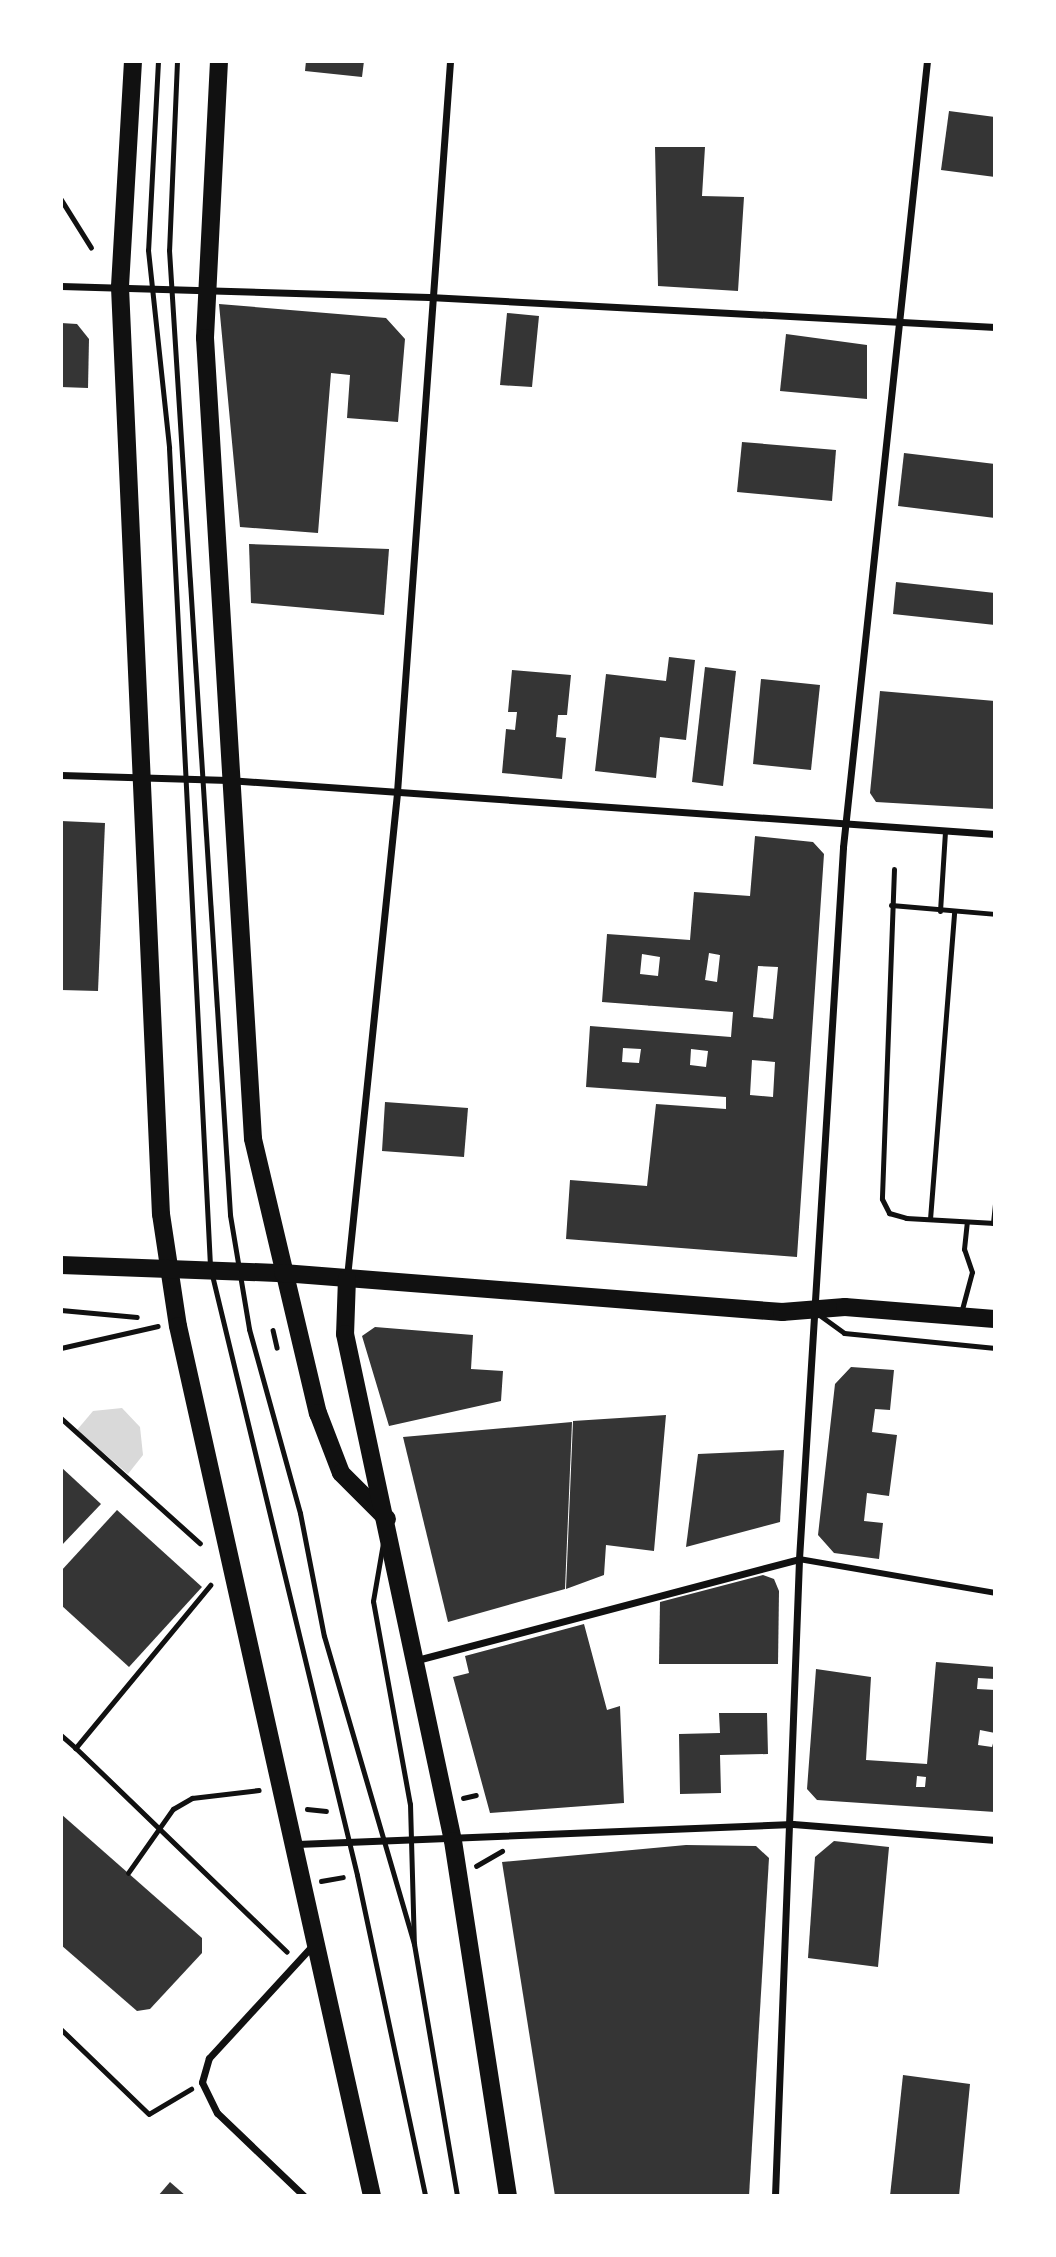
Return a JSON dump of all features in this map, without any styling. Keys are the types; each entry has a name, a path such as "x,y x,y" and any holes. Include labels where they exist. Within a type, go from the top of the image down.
{"main road":[{"path":"133,61 120,287 168,1269 297,1844 372,2196"},
{"path":"219,61 205,288 228,780 253,1139 318,1413 341,1473 387,1519"},
{"path":"61,1265 283,1273 813,1310 995,1318"},
{"path":"347,1278 345,1334 387,1519 453,1841 508,2196"}],"street":[{"path":"347,1278 397,792 429,297 450,61"},
{"path":"775,2196 793,1824 799,1559 845,824 927,61"},
{"path":"61,286 205,288 429,297 995,327"},
{"path":"61,775 228,780 995,834"},
{"path":"416,1660 799,1559 995,1593"},
{"path":"297,1844 453,1841 793,1824 995,1840"},
{"path":"304,2196 217,2113 202,2082 209,2058 317,1940"}],"lane":[{"path":"158,61 148,250 170,461 183,780 211,1270 349,1843 425,2196"},
{"path":"177,61 173,288 238,1272 324,1636 381,1842 414,1944"},
{"path":"940,911 945,831"},
{"path":"894,869 882,1199 889,1213 967,1222 994,1223 995,1204"},
{"path":"891,905 995,914"},
{"path":"930,1219 954,912"},
{"path":"960,1316 972,1272 964,1249 967,1222"},
{"path":"813,1310 844,1334 995,1348"},
{"path":"387,1519 373,1601 410,1804 414,1944 457,2196"}],"path":[{"path":"61,199 91,247"},
{"path":"61,1310 137,1317"},
{"path":"61,1348 147,1325"},
{"path":"273,1330 277,1348"},
{"path":"61,1418 200,1543"},
{"path":"76,1748 211,1585"},
{"path":"61,1735 157,1824 298,1962"},
{"path":"128,1873 157,1824 191,1798 260,1790"},
{"path":"61,2029 149,2113 202,2082"}],"shaded area":[{"path":"122,1408 140,1427 143,1455 128,1474 77,1430 93,1411"}],"building":[{"path":"306,61 364,61 362,77 305,71"},
{"path":"949,111 995,117 995,177 941,170"},
{"path":"655,147 705,147 702,196 744,197 738,291 658,286"},
{"path":"219,304 386,318 405,339 398,422 347,418 350,375 331,373 318,533 240,527"},
{"path":"507,313 539,316 532,387 500,385"},
{"path":"61,323 77,324 89,339 88,388 61,387"},
{"path":"786,334 867,345 867,399 780,391"},
{"path":"742,442 836,450 832,501 737,492"},
{"path":"904,453 995,464 995,518 898,506"},
{"path":"249,544 389,549 384,615 251,603"},
{"path":"896,582 995,593 995,625 893,614"},
{"path":"669,657 695,660 686,740 660,737 656,778 595,771 606,674 666,681"},
{"path":"705,667 736,671 723,786 692,782"},
{"path":"512,670 571,675 567,715 558,715 556,737 566,738 562,779 502,773 506,729 515,730 517,712 508,712"},
{"path":"761,679 820,685 811,770 753,764"},
{"path":"880,691 995,701 995,809 876,802 870,793"},
{"path":"61,821 105,823 98,991 61,990"},
{"path":"755,836 813,842 824,854 797,1257 566,1239 570,1180 647,1186 656,1104 726,1109 726,1097 586,1087 590,1026 731,1037 733,1012 602,1002 607,934 690,940 694,892 750,896","holes":["709,953 720,955 717,982 705,980","642,954 660,957 658,976 640,974","758,966 778,967 773,1019 753,1017","623,1048 641,1049 639,1063 622,1062","691,1049 708,1051 706,1067 690,1065","752,1060 775,1062 773,1097 750,1095"]},
{"path":"385,1102 468,1108 464,1157 382,1151"},
{"path":"375,1327 473,1335 471,1369 503,1371 501,1401 389,1426 362,1336"},
{"path":"851,1367 894,1370 890,1410 875,1409 872,1432 897,1435 889,1496 867,1493 864,1521 883,1523 879,1559 834,1553 818,1535 835,1384"},
{"path":"666,1415 654,1551 606,1545 604,1575 566,1589 573,1421"},
{"path":"572,1422 565,1589 448,1622 403,1437"},
{"path":"784,1450 780,1522 686,1547 698,1454"},
{"path":"61,1467 101,1504 61,1546"},
{"path":"117,1510 202,1587 129,1667 61,1605 61,1571"},
{"path":"763,1575 774,1579 779,1591 778,1664 659,1664 660,1602"},
{"path":"584,1624 607,1710 620,1706 624,1803 490,1813 453,1677 469,1673 465,1656"},
{"path":"936,1662 995,1667 995,1679 978,1678 977,1689 995,1690 995,1733 980,1730 978,1745 992,1747 995,1736 995,1812 817,1800 807,1789 816,1669 871,1677 866,1760 927,1764","holes":["917,1776 926,1777 925,1787 916,1787"]},
{"path":"719,1713 767,1713 768,1754 720,1755 721,1793 680,1794 679,1734 720,1733"},
{"path":"61,1814 202,1938 202,1953 150,2009 137,2011 61,1945"},
{"path":"834,1841 889,1847 878,1967 808,1958 815,1857"},
{"path":"686,1845 756,1846 769,1858 749,2196 555,2196 502,1862"},
{"path":"903,2075 970,2084 959,2196 890,2196"},
{"path":"170,2182 186,2196 158,2196"}]}
